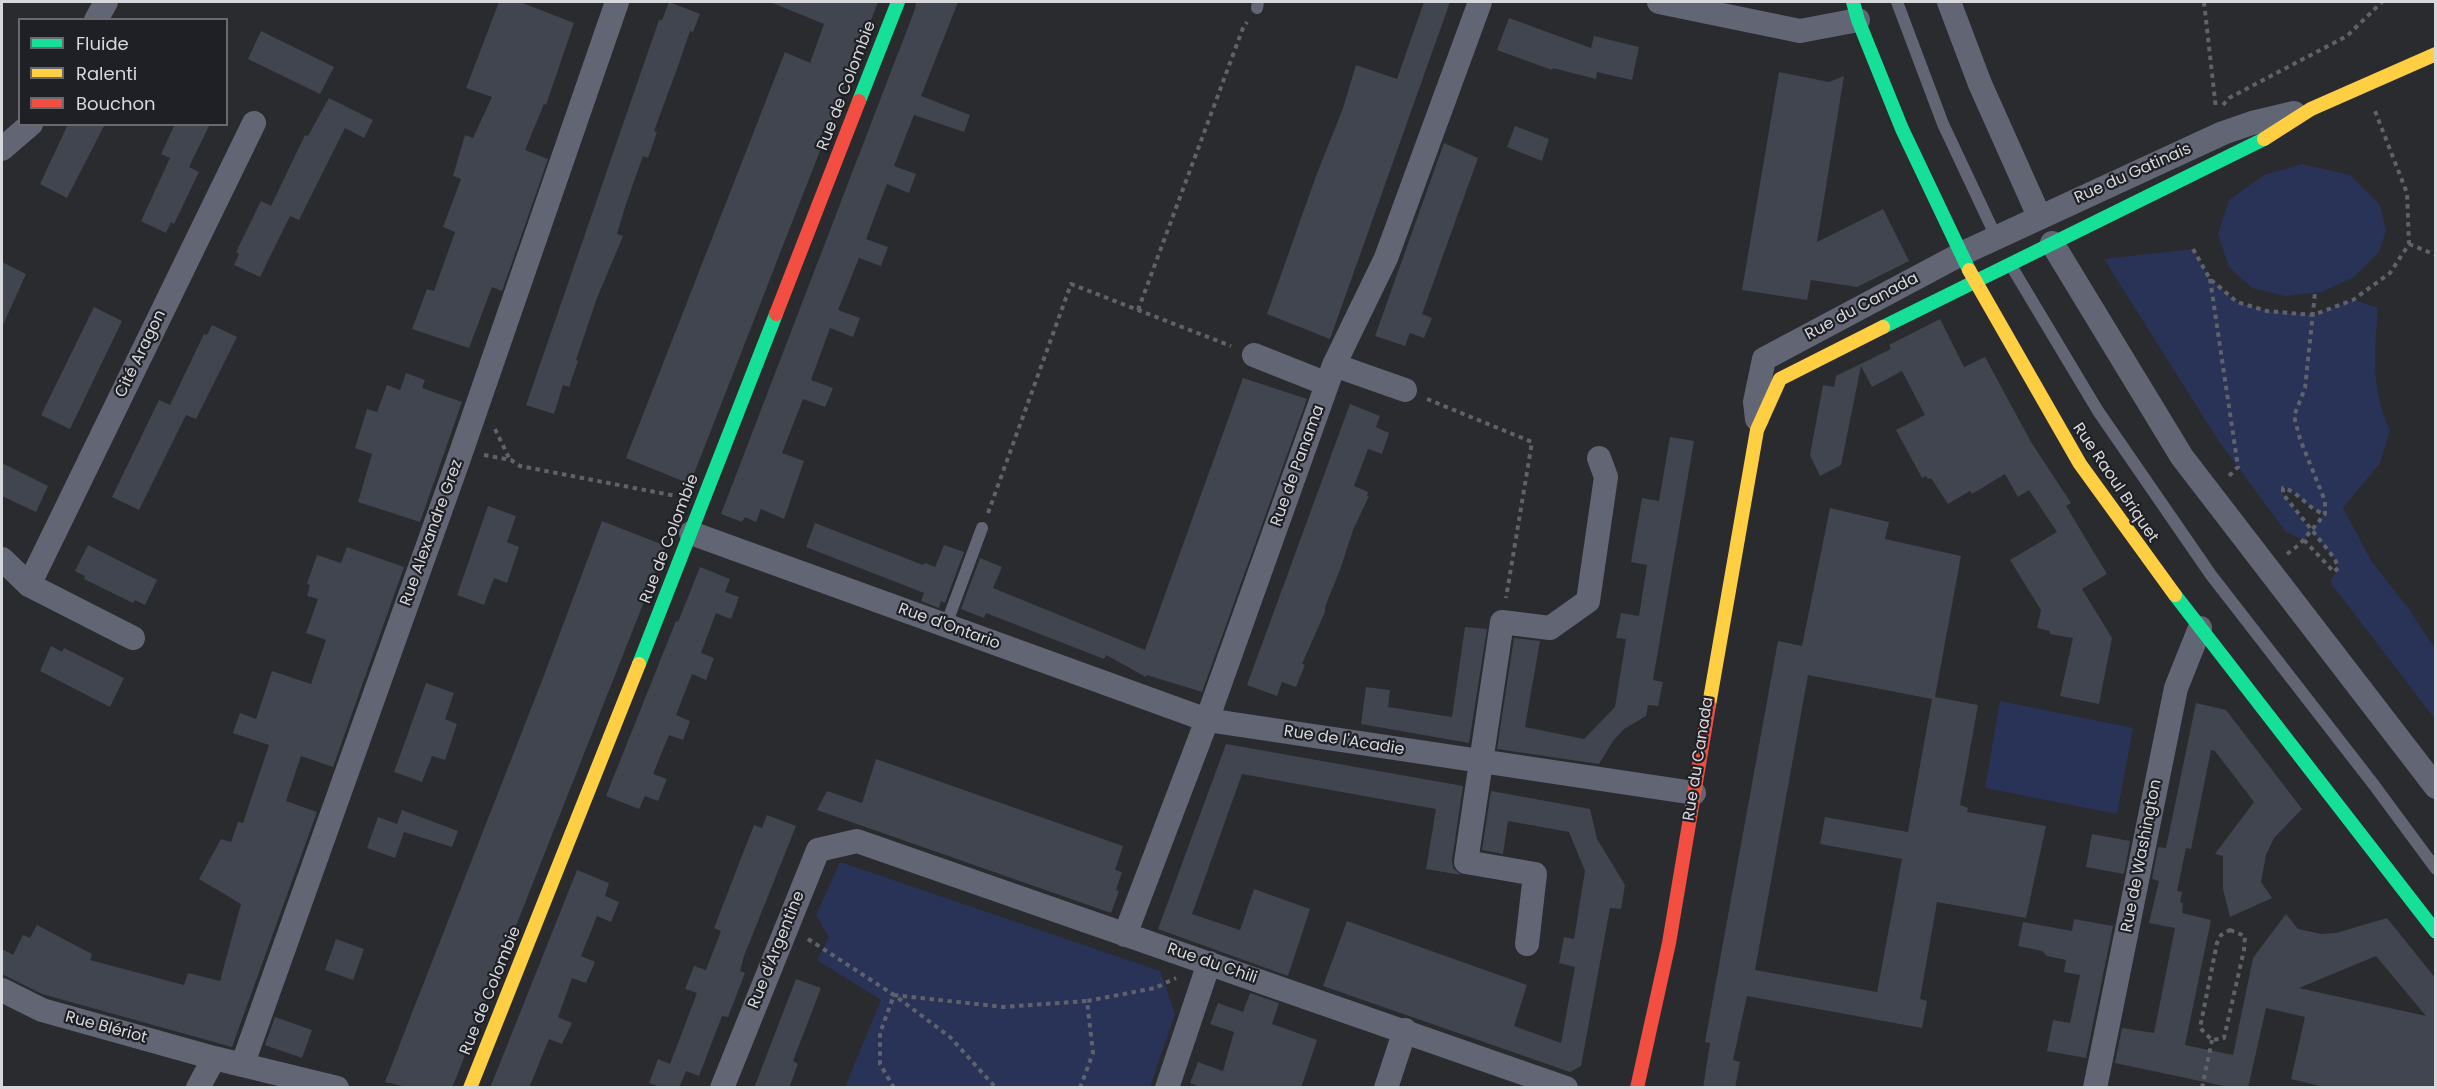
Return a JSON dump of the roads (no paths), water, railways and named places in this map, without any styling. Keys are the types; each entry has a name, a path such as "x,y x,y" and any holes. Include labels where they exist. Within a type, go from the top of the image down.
{"street":[{"path":"97,18 106,2"},
{"name":"Rue Alexandre Grez","path":"243,1063 463,448 617,2"},
{"name":"Rue de Colombie","path":"470,1088 691,533 898,2"},
{"name":"Rue de Panama","path":"1125,935 1207,720 1331,374 1386,258 1480,2"},
{"path":"1659,2 1800,31 1856,11"},
{"path":"1949,2 1980,84 2039,216"},
{"name":"Rue Raoul Briquet","path":"1856,11 1902,129 1974,281 2080,464 2115,516 2200,628 2436,932"},
{"name":"Rue du Gatinais","path":"1974,281 2257,143 2311,109 2436,54"},
{"name":"Rue du Gatinais","path":"1961,254 2223,133 2252,123 2311,109"},
{"name":"Cité Aragon","path":"28,585 254,123"},
{"path":"2,149 29,126"},
{"path":"2052,243 2182,457 2266,568 2434,780"},
{"name":"Rue du Canada","path":"1757,430 1755,402 1764,359 1961,254"},
{"name":"Rue du Canada","path":"1637,1088 1669,943 1757,430 1780,379 1974,281"},
{"path":"1254,355 1405,390"},
{"path":"1527,944 1535,874 1466,862 1502,622 1550,627 1588,602 1606,477 1599,458"},
{"name":"Rue d'Ontario","path":"691,533 1207,720"},
{"path":"2,559 28,585 133,638"},
{"name":"Rue de Washington","path":"2095,1088 2176,688 2200,628"},
{"name":"Rue de l'Acadie","path":"1207,720 1694,793"},
{"name":"Rue du Chili","path":"857,841 1405,1030 1566,1088"},
{"name":"Rue d'Argentine","path":"722,1088 818,850 857,841"},
{"path":"1167,1088 1209,963"},
{"name":"Rue Blériot","path":"2,990 42,1010 214,1058 243,1063 337,1088"},
{"path":"1386,1088 1405,1030"},
{"path":"198,1088 214,1058"}],"lane":[{"path":"1897,2 1943,124 1996,238 2098,411 2211,575 2374,784 2436,868"},
{"path":"946,626 982,528"}]}
